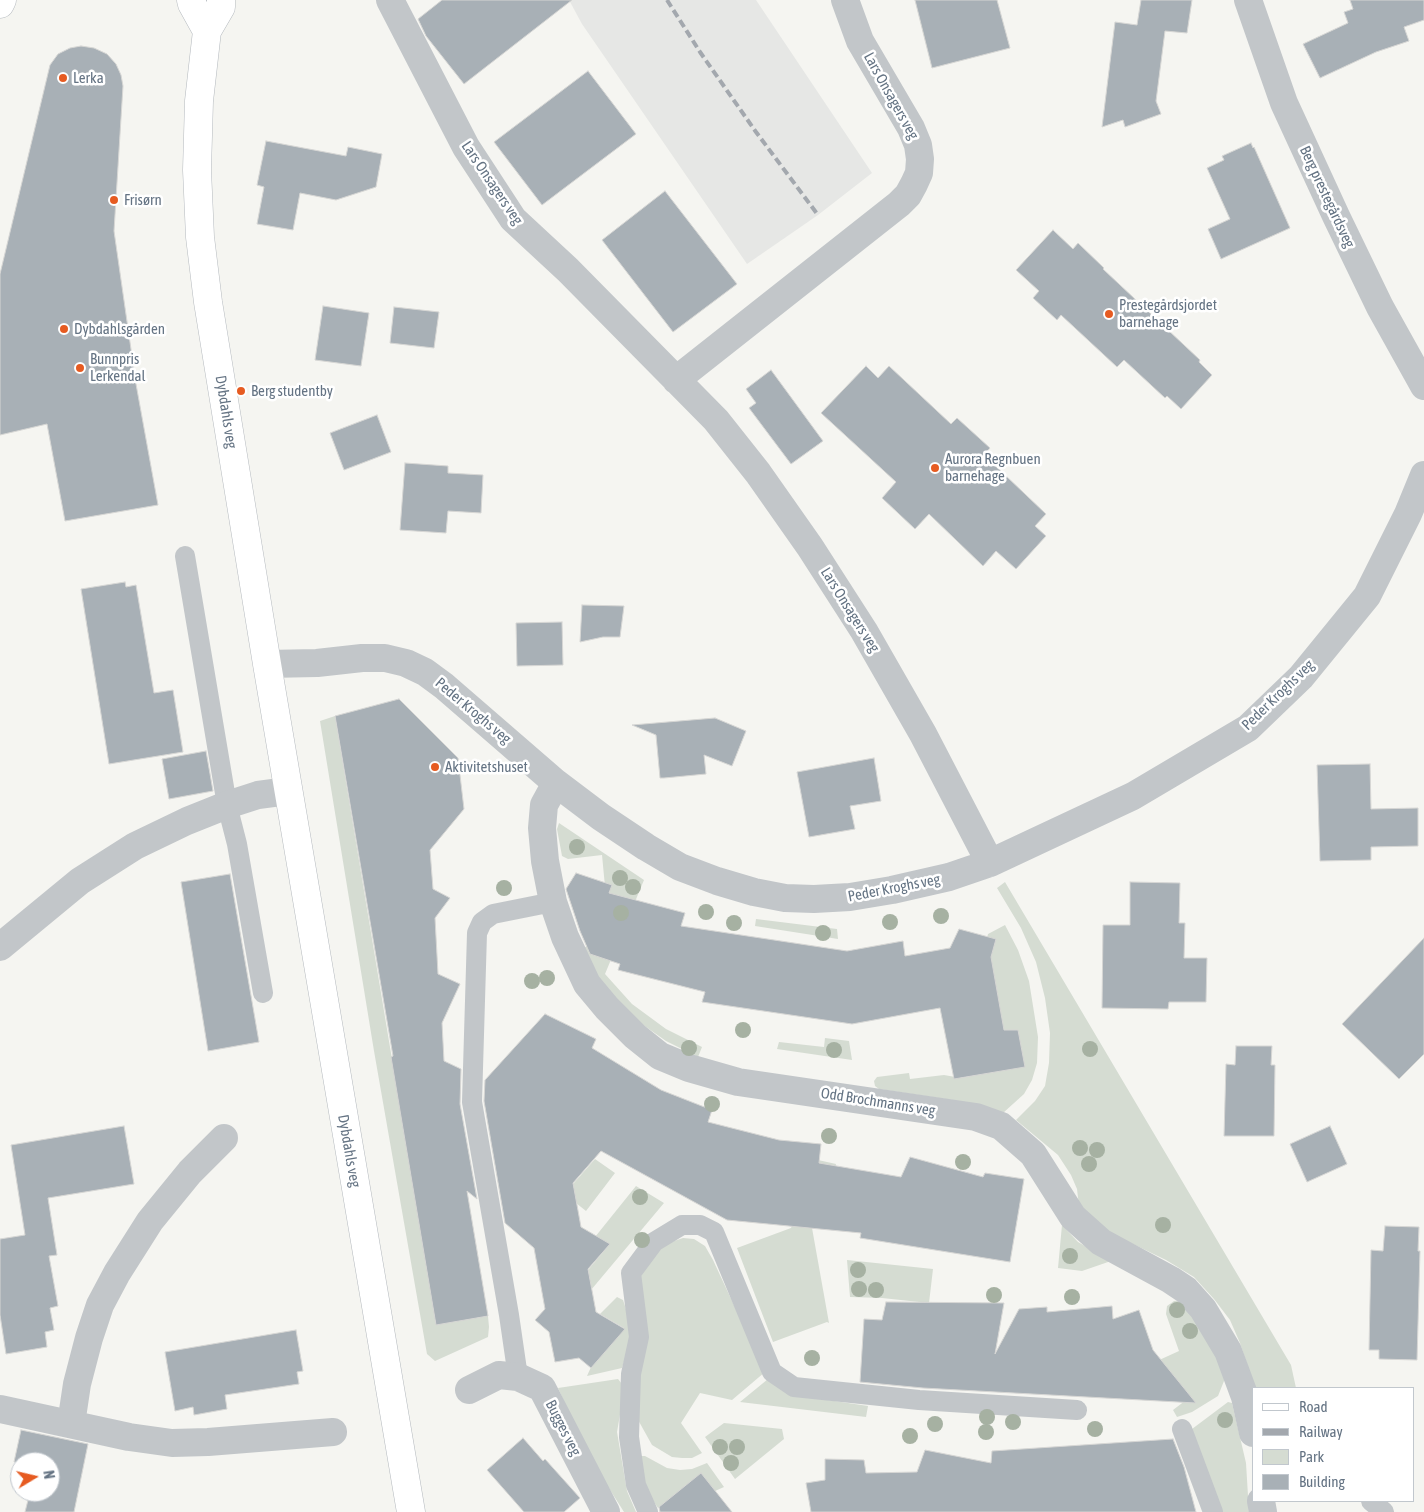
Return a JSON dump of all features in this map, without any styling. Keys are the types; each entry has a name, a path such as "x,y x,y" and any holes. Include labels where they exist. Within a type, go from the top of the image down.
{"main road":[{"path":"0,4 2,0"},
{"path":"191,0 207,32"},
{"name":"Dybdahls veg","path":"220,0 220,7 207,32 199,101 197,170 200,236 208,302 288,791 411,1512"}],"street":[{"name":"Lars Onsagers veg","path":"390,0 466,147 513,219 568,270 716,420 758,473 810,546 864,631 918,726 990,862"},
{"name":"Lars Onsagers veg","path":"676,380 899,204 908,195 914,184 920,160 918,145 911,128 860,41 845,0"},
{"name":"Berg prestegårdsveg","path":"1248,0 1284,103 1380,307 1424,386"},
{"name":"Peder Kroghs veg","path":"267,664 317,663 362,658 385,658 406,663 425,672 444,686 556,784 601,817 680,867 754,892 785,898 850,897 949,877 990,862 1133,796 1248,728 1301,677 1367,596 1408,514 1424,474"},
{"name":"Odd Brochmanns veg","path":"556,784 544,805 542,828 545,861 554,902 566,937 588,984 607,1008 635,1036 660,1056 689,1068 738,1082 976,1117 1001,1126 1033,1154 1073,1217 1101,1242 1186,1290 1203,1310 1228,1351 1245,1397 1252,1428"},
{"path":"0,947 80,881 136,846 187,821 228,805 258,795 288,791"},
{"path":"71,1424 77,1384 89,1338 100,1305 117,1273 150,1220 190,1172 224,1138"},
{"name":"Bugges veg","path":"470,1390 499,1375 518,1377 542,1388 606,1512"},
{"path":"0,1409 129,1437 172,1443 333,1432"}],"lane":[{"path":"186,556 228,805 237,844 263,993"},
{"path":"518,1377 472,1102 476,933 482,922 493,914 554,902"},
{"path":"648,1512 636,1485 629,1437 631,1374 639,1336 631,1273 654,1242 682,1225 700,1225 714,1232 772,1372 794,1387 919,1400 1077,1410"},
{"path":"1182,1429 1213,1512"},
{"path":"1372,1502 1384,1512"}],"shaded area":[{"path":"569,0 756,0 872,173 818,215 747,264 582,24"}],"green space":[{"path":"335,716 436,1324 488,1316 488,1337 435,1361 427,1354 374,1051 320,721"},
{"path":"559,823 644,880 605,974 632,1004 666,1029 702,1047 698,1057 666,1041 639,1022 600,984 582,948 610,939 602,855 568,859 562,856 557,829"},
{"path":"1005,882 1291,1365 1296,1387 1255,1387 1230,1320 1214,1299 1194,1277 1166,1260 1102,1229 1079,1206 1077,1189 1071,1175 1058,1155 1016,1120 1035,1101 1045,1086 1049,1063 1050,1033 1045,998 1036,962 1021,928 997,888"},
{"path":"756,919 837,929 838,939 755,926"},
{"path":"1005,925 1018,950 1029,981 1038,1037 1037,1063 1032,1080 1024,1094 1003,1113 952,1100 879,1089 875,1086 874,1081 877,1077 909,1073 910,1079 944,1075 961,1078 1008,1069 986,942 988,934"},
{"path":"825,1038 849,1041 852,1060 777,1049 779,1042 824,1047"},
{"path":"595,1159 615,1173 586,1211 576,1203 573,1184"},
{"path":"818,1160 836,1164 821,1228 812,1228 829,1323 827,1322 773,1342 737,1248 791,1228"},
{"path":"636,1186 664,1203 591,1290 588,1270 609,1245 595,1237"},
{"path":"1062,1225 1078,1242 1111,1261 1082,1271 1058,1268"},
{"path":"683,1238 694,1239 705,1246 765,1372 732,1400 700,1393 681,1423 702,1453 692,1458 672,1457 652,1445 637,1418 639,1282 642,1271 659,1250 671,1242"},
{"path":"847,1260 933,1269 929,1303 850,1297"},
{"path":"617,1297 623,1300 627,1312 630,1343 622,1368 587,1376 591,1367 624,1328 600,1314"},
{"path":"1181,1300 1197,1319 1226,1376 1218,1396 1192,1412 1177,1417 1173,1410 1190,1397 1157,1361 1179,1351 1166,1314 1167,1306 1174,1301"},
{"path":"618,1379 622,1384 622,1403 617,1432 627,1491 636,1512 624,1512 588,1455 558,1388"},
{"path":"768,1379 794,1395 868,1406 866,1417 740,1402"},
{"path":"1228,1402 1232,1403 1246,1463 1249,1512 1221,1512 1192,1429"},
{"path":"724,1423 782,1429 784,1439 735,1479 705,1437"},
{"path":"639,1456 645,1456 667,1468 680,1470 692,1469 707,1463 724,1487 715,1491 701,1474 658,1508 649,1495 643,1481"}],"building":[{"path":"442,0 572,0 464,84 426,36 418,19"},
{"path":"915,0 997,0 1010,48 932,68"},
{"path":"1141,0 1192,0 1187,33 1165,31 1156,101 1161,114 1125,127 1123,120 1102,127 1115,22 1137,25"},
{"path":"1350,0 1424,0 1424,20 1404,27 1409,41 1376,52 1320,78 1303,44 1348,23 1344,12 1353,9"},
{"name":"Dybdahlsgården","path":"81,46 94,48 107,54 116,64 123,86 114,231 136,384 158,505 65,521 47,424 0,435 0,274 50,65 58,54 70,48"},
{"path":"588,71 636,134 542,205 494,142"},
{"path":"266,141 346,156 348,147 382,154 376,187 336,200 300,193 293,230 257,224 264,187 257,185"},
{"path":"1251,143 1290,228 1221,259 1208,229 1230,219 1207,168 1224,160 1222,156"},
{"path":"665,191 737,284 673,332 602,240"},
{"path":"1053,230 1073,249 1078,243 1200,360 1199,362 1212,375 1181,409 1167,396 1165,398 1124,360 1117,367 1061,315 1057,320 1033,298 1039,291 1016,270"},
{"path":"323,306 369,313 361,366 315,360"},
{"path":"394,307 439,312 434,348 390,343"},
{"path":"866,366 878,378 889,366 951,424 957,418 990,448 984,455 1046,514 1035,526 1046,536 1016,569 996,551 983,566 929,514 915,529 882,498 896,482 821,413"},
{"path":"771,370 823,441 791,464 749,408 756,403 746,389"},
{"path":"377,415 391,452 344,470 330,433"},
{"path":"405,463 448,466 448,473 483,475 481,513 448,511 446,533 400,530"},
{"path":"125,582 126,587 136,585 154,693 173,690 183,752 109,764 81,589"},
{"path":"582,605 624,606 620,637 603,637 580,642"},
{"path":"562,622 563,665 517,666 516,623"},
{"path":"399,699 458,758 464,809 430,850 433,889 450,898 435,918 438,974 460,984 442,1023 444,1061 461,1069 460,1104 477,1199 467,1191 488,1316 436,1325 391,1057 393,1056 335,716"},
{"path":"715,718 746,731 732,766 704,755 706,774 664,778 660,778 656,735 632,725"},
{"path":"206,751 213,791 169,799 162,759"},
{"path":"874,758 881,801 850,806 855,829 809,837 797,772"},
{"path":"1370,764 1371,809 1418,808 1418,846 1371,847 1371,860 1320,861 1317,765"},
{"path":"576,873 612,885 609,893 685,913 681,926 847,951 903,941 905,956 950,948 959,929 996,939 991,957 1004,1030 1018,1030 1025,1067 954,1079 940,1008 852,1024 702,1002 705,992 618,970 620,964 590,954 580,931 566,889"},
{"path":"230,874 259,1042 208,1051 181,882"},
{"path":"1130,882 1180,883 1179,923 1185,923 1184,958 1207,958 1206,1002 1169,1002 1168,1009 1102,1008 1103,925 1130,925"},
{"path":"1424,938 1424,1054 1399,1079 1342,1024"},
{"path":"545,1014 596,1039 592,1048 661,1090 712,1110 708,1122 779,1140 821,1144 819,1163 901,1177 910,1157 983,1177 985,1173 1024,1179 1010,1262 860,1238 861,1233 727,1220 601,1151 573,1183 581,1227 610,1244 588,1269 596,1312 625,1329 591,1368 579,1358 555,1362 549,1332 535,1320 545,1309 534,1248 505,1223 484,1101 485,1080"},
{"path":"1236,1046 1272,1046 1271,1065 1275,1065 1274,1136 1224,1136 1226,1064 1235,1065"},
{"path":"124,1126 134,1184 48,1198 57,1255 49,1256 58,1306 50,1308 54,1330 45,1332 47,1347 6,1354 0,1315 0,1239 25,1235 11,1145"},
{"path":"1330,1126 1347,1164 1307,1182 1290,1144"},
{"path":"1385,1226 1419,1227 1417,1360 1379,1359 1379,1350 1369,1350 1371,1250 1383,1251"},
{"path":"886,1302 1004,1303 995,1354 1019,1309 1047,1307 1047,1312 1112,1306 1113,1319 1139,1310 1153,1350 1196,1403 923,1388 860,1382 864,1319 882,1320"},
{"path":"296,1330 303,1371 297,1372 299,1384 225,1395 227,1409 194,1415 193,1407 175,1411 165,1352"},
{"path":"21,1430 88,1444 74,1512 25,1512 28,1502 60,1502 60,1452 16,1452"},
{"path":"523,1438 580,1498 564,1512 524,1512 487,1470"},
{"path":"1173,1439 1184,1467 1196,1512 811,1512 806,1483 825,1480 825,1459 864,1460 866,1473 917,1472 925,1450 991,1463 992,1451"},
{"path":"701,1473 732,1512 660,1512 659,1507"}],"railway":[{"path":"667,0 700,52 756,132 818,215"}],"place":[{"name":"Lerka","path":"63,78"},
{"name":"Frisørn","path":"114,200"},
{"name":"Prestegårdsjordet barnehage","path":"1109,314"},
{"name":"Dybdahlsgården","path":"64,329"},
{"name":"Bunnpris Lerkendal","path":"80,368"},
{"name":"Berg studentby","path":"241,391"},
{"name":"Aurora Regnbuen barnehage","path":"935,468"},
{"name":"Aktivitetshuset","path":"435,767"}]}
